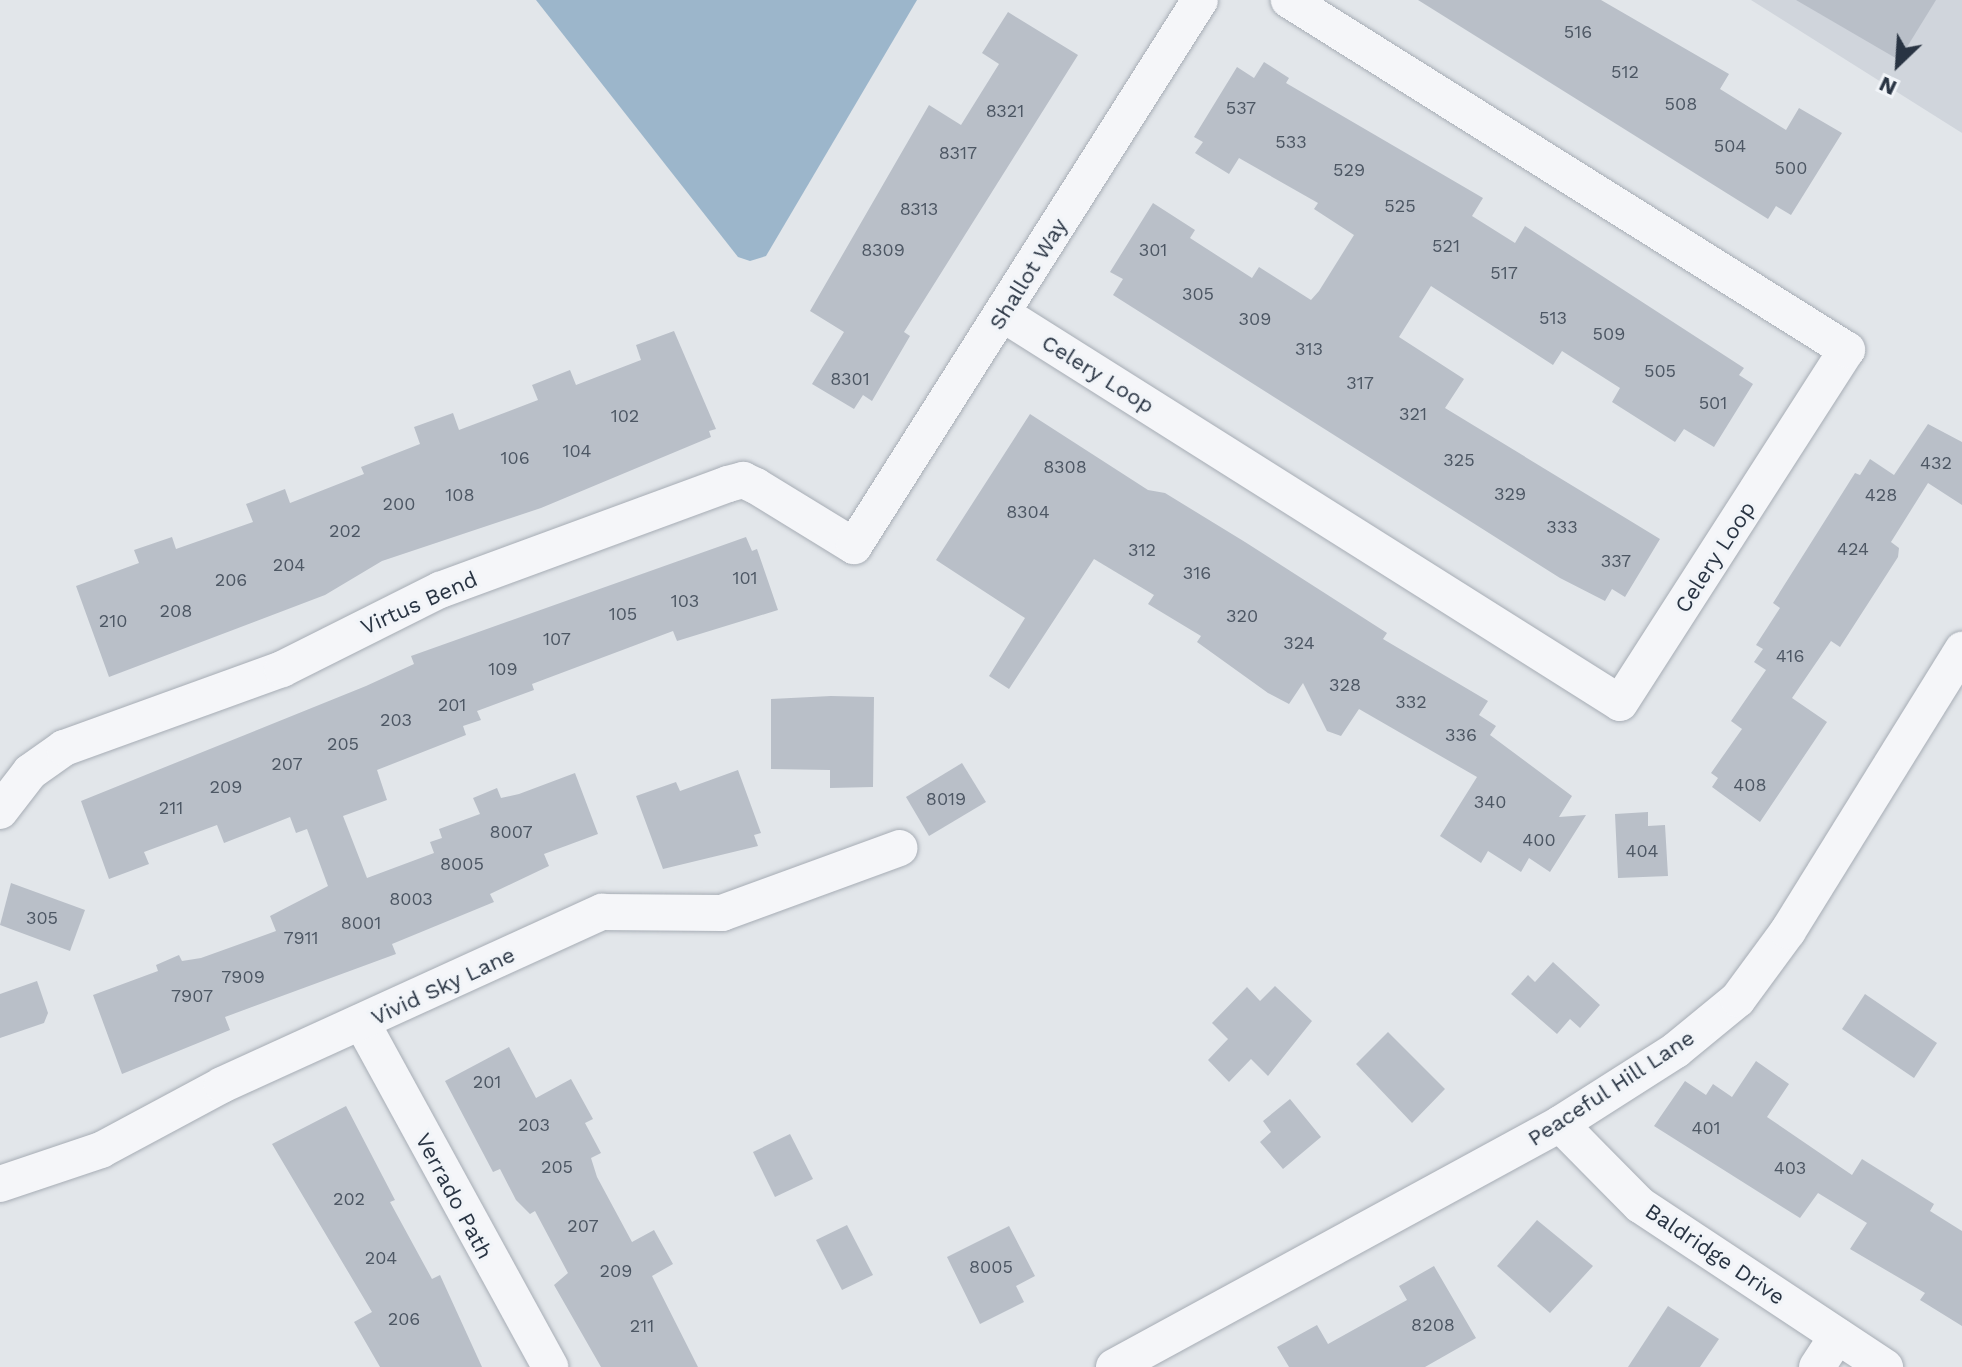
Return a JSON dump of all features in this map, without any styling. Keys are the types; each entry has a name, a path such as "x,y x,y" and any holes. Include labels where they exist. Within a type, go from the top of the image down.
{"street":[{"name":"Shallot Way","path":"854,546 1200,0"},
{"name":"Celery Loop","path":"1003,314 1620,703 1847,350 1289,0"},
{"name":"Virtus Bend","path":"0,811 30,772 64,748 282,669 440,590 728,484 743,480 756,486 854,546"},
{"name":"Peaceful Hill Lane","path":"1114,1367 1560,1124 1676,1050 1738,999 1788,931 1962,650"},
{"name":"Vivid Sky Lane","path":"0,1184 101,1150 222,1085 602,912 722,913 900,848"},
{"name":"Verrado Path","path":"362,1023 550,1367"},
{"name":"Baldridge Drive","path":"1560,1124 1640,1205 1885,1367"},
{"path":"1817,1367 1837,1336"}],"shaded area":[{"path":"1751,0 1962,0 1962,133"}],"water":[{"path":"536,0 917,0 766,256 750,261 738,257"}],"building":[{"path":"1418,0 1601,0 1729,74 1720,89 1786,130 1799,108 1842,133 1791,215 1776,206 1768,219"},
{"path":"1796,0 1936,0 1899,60"},
{"path":"1008,12 1078,55 904,332 910,336 872,401 863,395 854,409 812,384 844,332 810,311 929,105 961,125 999,64 982,53"},
{"path":"1264,62 1289,78 1286,83 1483,198 1472,216 1515,243 1525,226 1744,368 1739,375 1753,384 1714,447 1684,429 1675,442 1612,402 1620,388 1562,351 1553,365 1431,286 1399,337 1464,379 1445,408 1660,539 1625,597 1612,589 1605,601 1560,578 1113,295 1123,279 1110,272 1153,203 1195,230 1190,238 1252,278 1259,267 1311,300 1319,291 1354,235 1314,209 1318,203 1239,158 1229,174 1195,153 1203,142 1194,137 1237,67 1254,78"},
{"path":"674,331 716,429 709,431 711,437 541,508 382,561 325,595 109,677 76,586 139,563 134,550 172,537 176,549 253,522 246,504 285,489 290,503 364,474 361,467 420,444 414,427 453,413 459,430 538,400 532,385 570,370 576,385 641,360 636,345"},
{"path":"1030,414 1148,490 1165,493 1245,542 1387,633 1383,639 1488,701 1479,715 1496,726 1490,735 1572,796 1559,817 1586,815 1550,872 1529,858 1521,872 1488,851 1481,863 1440,836 1477,777 1359,709 1341,736 1327,731 1303,683 1289,704 1268,693 1197,642 1201,636 1148,604 1154,595 1094,559 1009,689 989,676 1025,618 936,560"},
{"path":"1928,424 1962,442 1962,505 1928,483 1891,542 1899,548 1898,557 1840,647 1831,641 1792,698 1827,722 1760,822 1712,787 1718,778 1711,773 1742,729 1731,721 1766,670 1754,662 1763,649 1756,645 1780,608 1773,603 1855,473 1860,475 1870,459 1894,475"},
{"path":"746,537 752,551 757,549 778,610 677,641 673,631 532,684 534,690 477,711 481,720 463,726 466,735 377,770 387,800 343,816 367,878 434,853 430,842 442,838 439,829 480,814 473,798 497,788 501,798 519,794 575,773 598,834 544,854 549,866 490,894 494,902 392,944 396,954 225,1017 230,1030 122,1074 93,995 158,971 156,965 179,955 182,961 201,958 276,931 270,916 328,886 307,829 296,833 290,817 224,843 217,825 144,852 149,864 109,879 81,801 366,686 414,664 411,656"},
{"path":"874,697 873,787 830,788 830,770 771,769 771,699"},
{"path":"962,763 986,802 929,836 906,797"},
{"path":"738,770 761,833 754,835 758,846 663,869 636,796 676,782 680,791"},
{"path":"1648,812 1648,826 1665,825 1668,876 1618,878 1615,814"},
{"path":"11,883 85,910 70,951 0,925"},
{"path":"1553,962 1600,1005 1580,1028 1570,1019 1557,1034 1511,994 1528,975 1535,982"},
{"path":"37,981 48,1013 44,1023 0,1038 0,994"},
{"path":"1275,986 1312,1021 1268,1076 1251,1059 1229,1082 1208,1060 1228,1039 1212,1023 1247,987 1260,1001"},
{"path":"1865,994 1937,1043 1914,1078 1842,1029"},
{"path":"1388,1032 1445,1089 1412,1123 1356,1064"},
{"path":"509,1047 536,1098 571,1079 593,1119 585,1123 601,1153 591,1158 597,1177 632,1242 654,1230 673,1264 652,1276 698,1367 601,1367 554,1285 568,1273 535,1211 530,1214 516,1200 500,1169 493,1172 445,1081"},
{"path":"1756,1061 1789,1084 1767,1117 1852,1175 1862,1159 1934,1204 1930,1211 1962,1231 1962,1326 1920,1300 1925,1293 1850,1249 1867,1223 1818,1193 1800,1218 1654,1126 1685,1081 1706,1095 1713,1084 1732,1097"},
{"path":"1290,1099 1321,1137 1283,1169 1260,1142 1271,1132 1263,1121"},
{"path":"346,1106 395,1200 390,1202 432,1279 440,1275 482,1367 380,1367 354,1322 372,1312 272,1144"},
{"path":"790,1134 813,1179 775,1197 753,1152"},
{"path":"1537,1220 1593,1266 1550,1313 1497,1266"},
{"path":"847,1225 873,1275 842,1290 816,1240"},
{"path":"1009,1226 1035,1276 1016,1286 1024,1302 980,1324 947,1257"},
{"path":"1434,1266 1476,1338 1425,1367 1289,1367 1277,1347 1317,1325 1328,1344 1407,1300 1399,1286"},
{"path":"1668,1306 1719,1339 1700,1367 1628,1367"}]}
